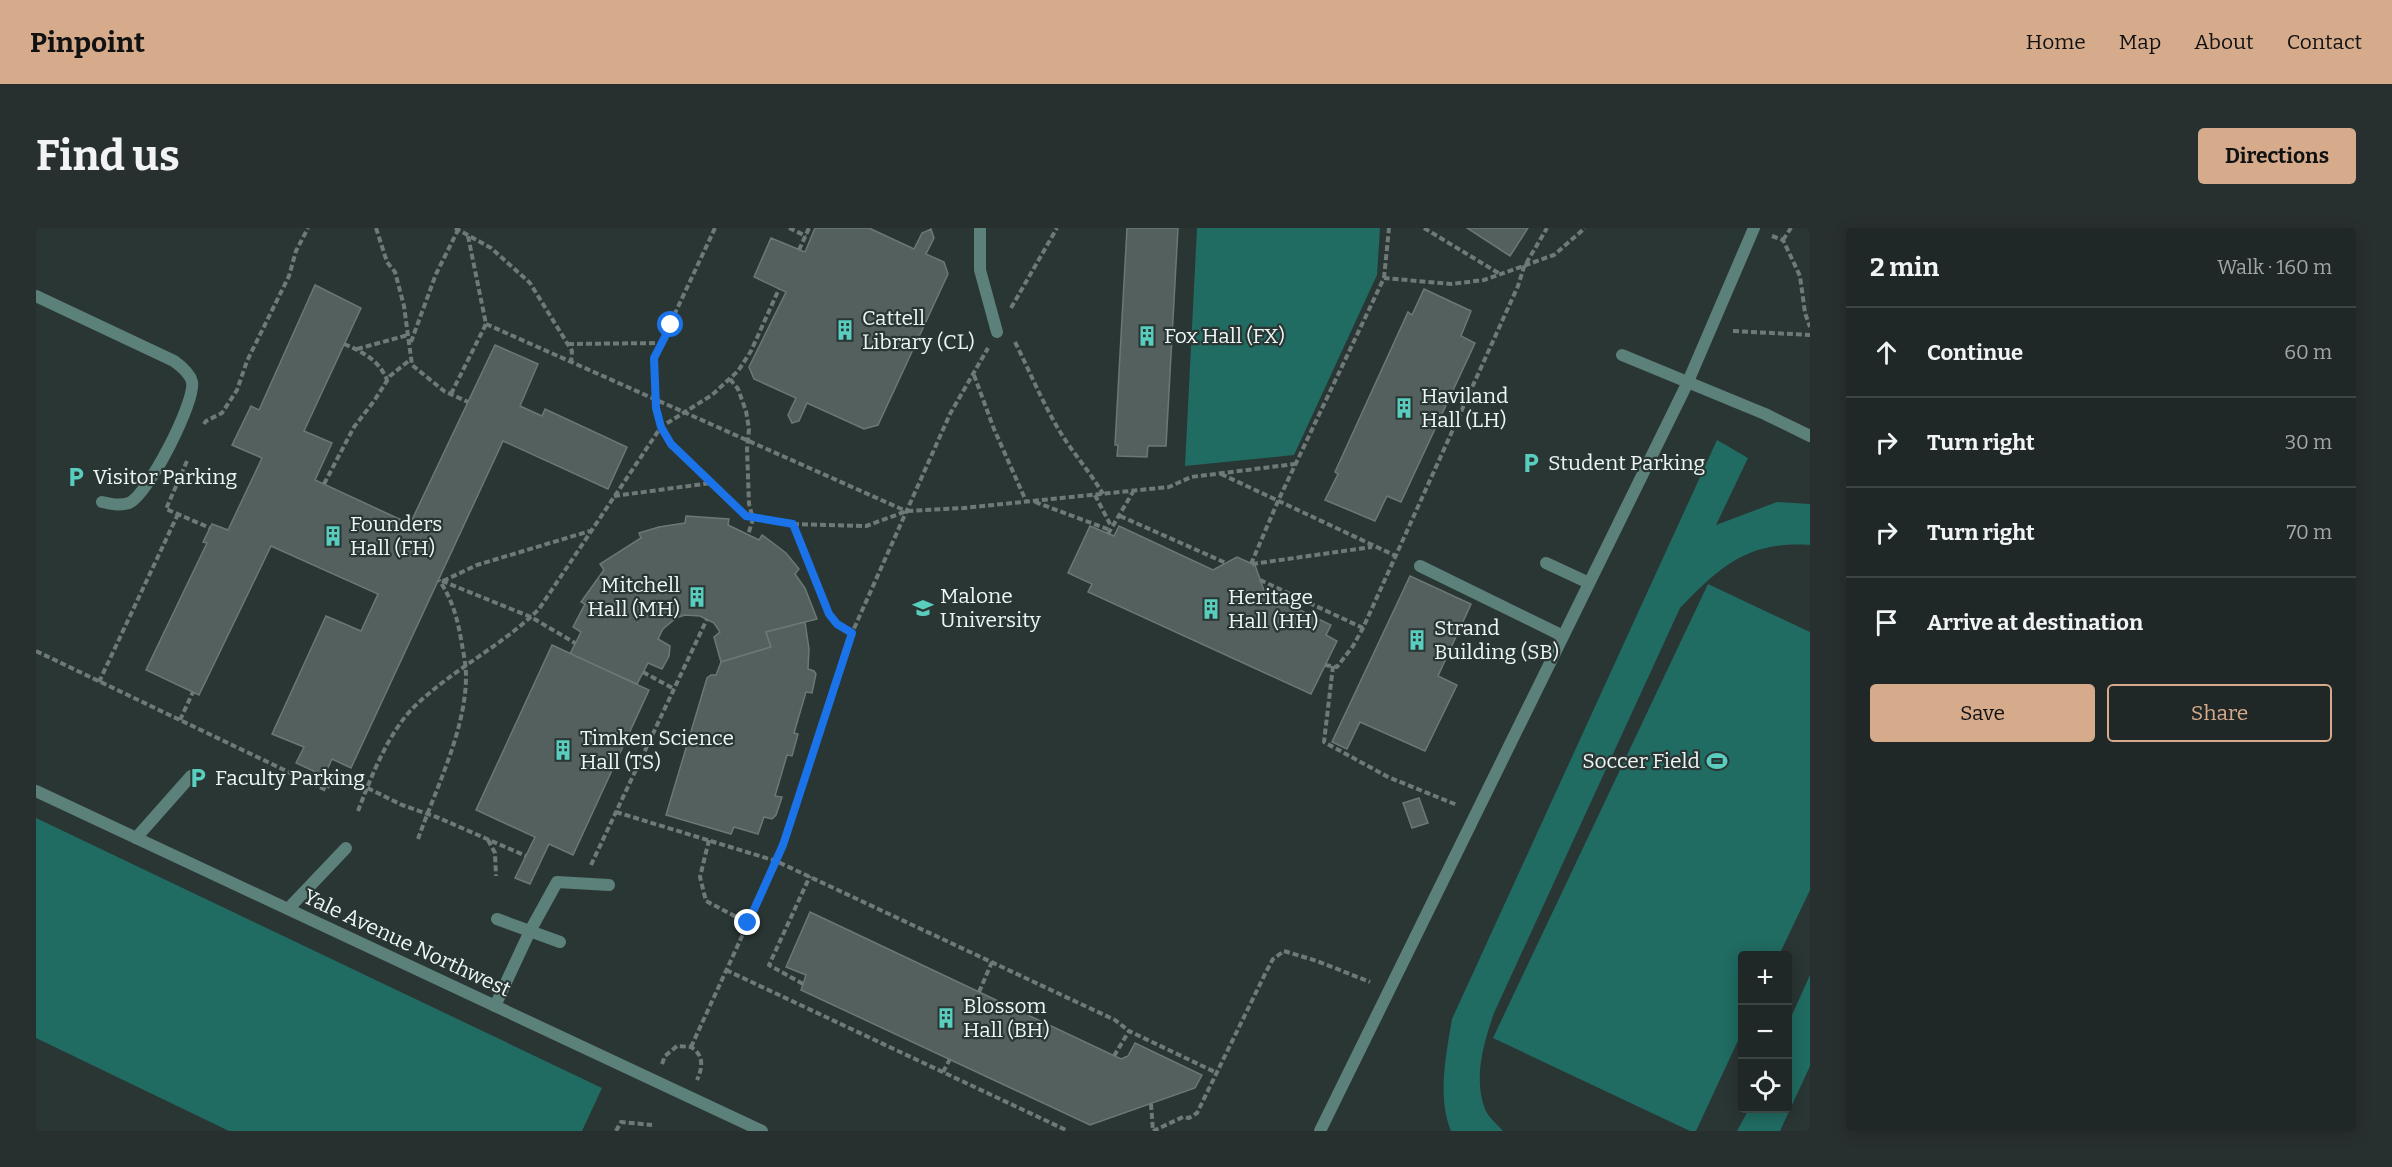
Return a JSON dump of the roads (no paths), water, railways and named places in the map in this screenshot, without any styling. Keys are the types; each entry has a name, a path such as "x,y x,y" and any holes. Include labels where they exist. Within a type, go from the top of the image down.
{"street":[{"path":"980,228 980,270 997,332"},
{"path":"1320,1131 1687,384 1753,229"},
{"path":"36,296 174,361 192,381 187,408 152,479 141,494 129,502 114,505 102,502"},
{"path":"1622,355 1687,384 1765,414 1810,436"},
{"path":"1546,563 1589,584"},
{"path":"1420,566 1563,636"},
{"path":"136,838 191,776"},
{"name":"Yale Avenue Northwest","path":"36,791 762,1131"},
{"path":"288,909 345,848"},
{"path":"495,1006 530,931 557,882 609,885"},
{"path":"497,919 560,942"}],"place":[{"name":"Cattell Library (CL)","path":"845,330"},
{"name":"Fox Hall (FX)","path":"1147,336"},
{"name":"Haviland Hall (LH)","path":"1404,408"},
{"name":"Student Parking","path":"1531,463"},
{"name":"Visitor Parking","path":"76,477"},
{"name":"Founders Hall (FH)","path":"333,536"},
{"name":"Mitchell Hall (MH)","path":"697,597"},
{"name":"Malone University","path":"923,608"},
{"name":"Heritage Hall (HH)","path":"1211,609"},
{"name":"Strand Building (SB)","path":"1417,640"},
{"name":"Timken Science Hall (TS)","path":"563,750"},
{"name":"Soccer Field","path":"1717,761"},
{"name":"Faculty Parking","path":"198,778"},
{"name":"Blossom Hall (BH)","path":"946,1018"}]}
